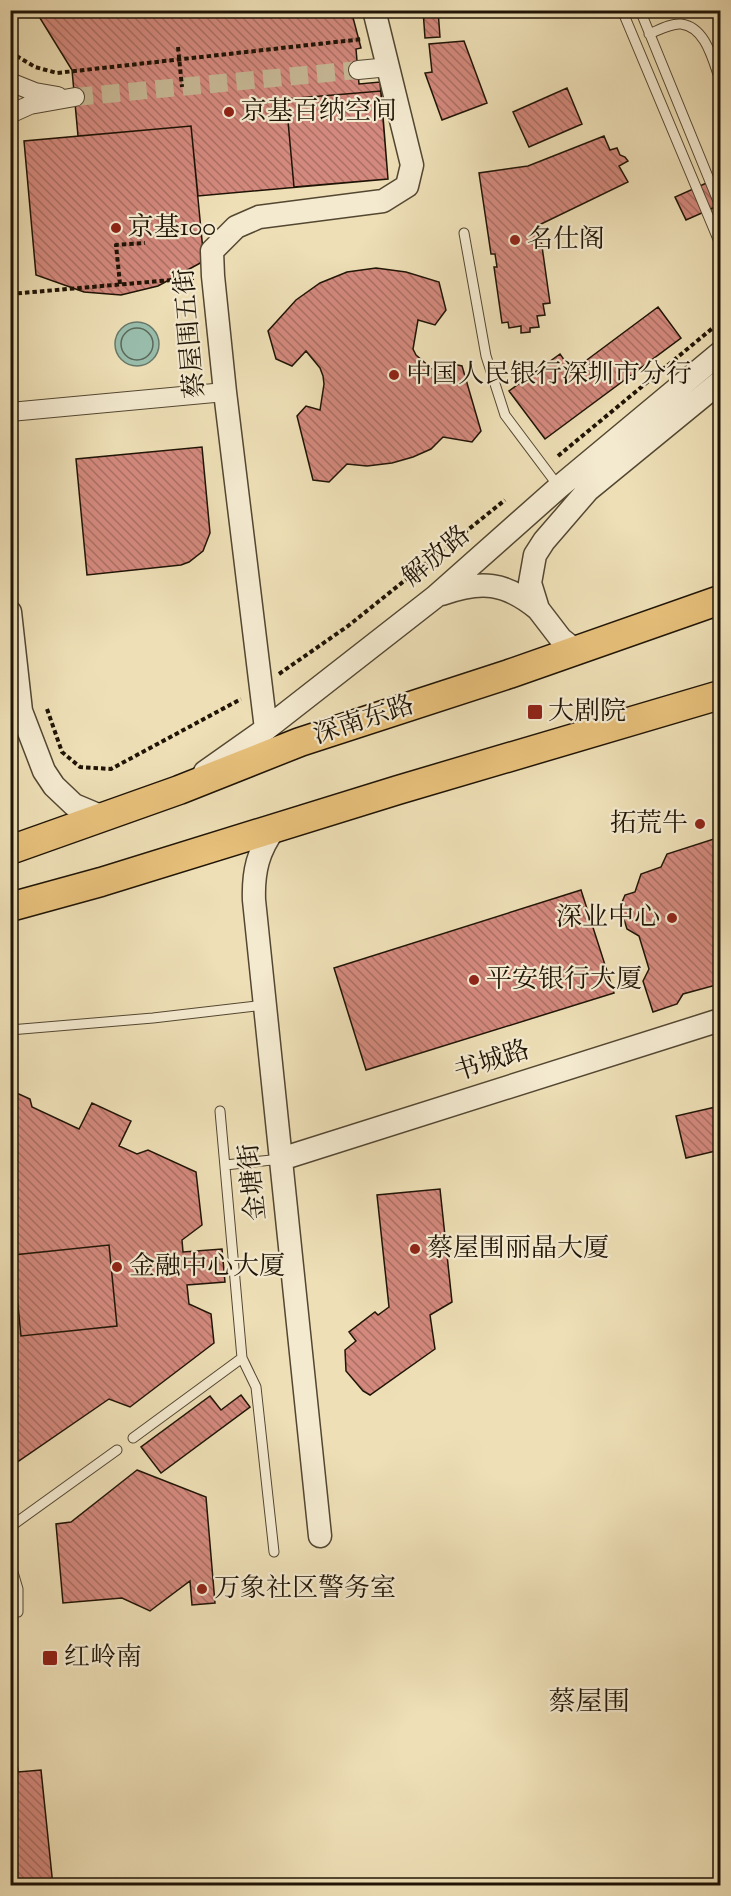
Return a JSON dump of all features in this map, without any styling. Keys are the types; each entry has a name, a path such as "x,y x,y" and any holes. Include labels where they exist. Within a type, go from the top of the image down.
{"main road":[{"name":"深南东路","path":"10,850 105,818 300,742 509,674 720,600"},
{"path":"10,907 101,882 720,695"}],"street":[{"name":"蔡屋围五街","path":"266,729 225,392 213,276 213,251 236,227 259,217 383,201 407,186 412,165 374,10"},
{"path":"358,70 388,67"},
{"path":"10,82 35,92 75,98 30,105 10,114"},
{"name":"解放路","path":"179,790 266,729 435,597 559,487 720,353"},
{"path":"538,609 530,583 531,569 535,555 544,541 588,490 720,382"},
{"path":"10,412 225,392"},
{"path":"435,597 477,585 495,586 512,591 538,609 561,639 574,650"},
{"path":"10,612 21,711 39,759 54,786 74,805 105,818"},
{"name":"金塘街","path":"275,828 259,854 254,885 320,1536"},
{"name":"书城路","path":"281,1159 720,1020"}],"lane":[{"path":"622,10 720,244"},
{"path":"640,10 720,206"},
{"path":"650,34 673,25 682,24 693,29 700,34 707,45 720,80"},
{"path":"464,233 486,356 505,415 559,487"},
{"path":"10,1029 153,1018 265,1005"},
{"path":"220,1111 242,1358 256,1387 274,1552"},
{"path":"225,1164 281,1159"},
{"path":"133,1438 242,1358"},
{"path":"10,1527 117,1450"},
{"path":"10,1562 18,1589 18,1611 10,1593"}],"path":[{"path":"10,52 34,67 57,73 369,38"},
{"path":"178,47 182,87"},
{"path":"120,284 116,245 145,243"},
{"path":"10,294 213,276"},
{"path":"558,456 720,322"},
{"path":"276,676 348,626 504,500"},
{"path":"47,709 62,752 80,767 111,769 241,699"}],"water":[{"path":"137,322 146,323 153,328 158,335 158,353 153,360 146,365 137,366 128,365 121,360 116,353 115,344 116,335 121,328 128,323"}],"building":[{"name":"京基百纳空间","path":"35,10 351,10 361,48 356,49 359,84 380,82 388,179 198,196 191,126 78,136 72,70"},
{"path":"258,10 321,10 321,16 258,14"},
{"path":"423,10 438,10 440,37 425,38"},
{"path":"464,41 487,103 442,120 425,73 432,72 429,44"},
{"path":"567,88 582,124 529,147 513,112"},
{"path":"381,91 388,179 294,187 286,99"},
{"name":"京基100","path":"191,126 204,261 158,286 121,295 84,292 36,275 24,141"},
{"name":"名仕阁","path":"604,136 610,150 617,148 620,155 628,161 619,166 628,182 539,225 550,303 543,304 545,315 537,316 539,327 530,328 530,332 521,333 521,326 509,328 508,322 502,323 494,267 497,267 495,254 491,254 479,173 528,166"},
{"path":"720,177 720,205 686,220 675,197"},
{"name":"中国人民银行深圳市分行","path":"376,268 406,272 439,282 446,310 435,325 418,320 413,349 416,355 438,374 448,363 462,366 481,431 472,442 443,437 431,449 413,457 392,463 367,466 347,464 329,482 313,480 297,416 306,406 320,410 323,376 320,368 306,351 292,366 276,359 268,331 296,300 320,283 347,272"},
{"path":"658,307 681,338 545,439 509,391 560,354 572,371"},
{"path":"202,447 210,533 203,551 181,565 87,575 76,459"},
{"name":"深业中心","path":"720,837 720,984 683,994 677,1004 653,1012 643,981 649,969 639,936 627,929 620,907 625,895 635,892 641,874 661,867 667,854"},
{"name":"平安银行大厦","path":"581,890 614,993 366,1070 334,968"},
{"name":"金融中心大厦","path":"10,1090 30,1099 32,1107 79,1129 92,1103 131,1121 119,1146 137,1154 148,1150 196,1172 202,1225 182,1240 183,1252 222,1249 225,1282 187,1285 189,1304 211,1314 214,1343 130,1407 109,1399 10,1467"},
{"path":"720,1106 720,1150 686,1158 676,1116"},
{"name":"蔡屋围丽晶大厦","path":"440,1189 452,1302 430,1315 435,1349 370,1395 363,1391 346,1371 345,1350 356,1341 349,1332 375,1312 378,1315 389,1307 377,1195"},
{"path":"109,1245 117,1326 21,1336 13,1255"},
{"path":"241,1395 250,1407 161,1473 141,1447 210,1396 221,1410"},
{"path":"137,1470 206,1497 215,1603 192,1605 190,1581 150,1611 122,1598 63,1603 56,1524 71,1522"},
{"path":"14,1738 18,1772 41,1770 53,1886 10,1886 10,1739"}],"tunnel":[{"path":"75,97 358,70"}],"place":[{"name":"京基百纳空间","path":"229,112"},
{"name":"京基100","path":"116,228"},
{"name":"名仕阁","path":"515,240"},
{"name":"中国人民银行深圳市分行","path":"394,375"},
{"name":"大剧院","path":"535,712"},
{"name":"拓荒牛","path":"700,824"},
{"name":"深业中心","path":"672,918"},
{"name":"平安银行大厦","path":"474,980"},
{"name":"蔡屋围丽晶大厦","path":"415,1249"},
{"name":"金融中心大厦","path":"117,1267"},
{"name":"万象社区警务室","path":"202,1589"},
{"name":"红岭南","path":"50,1658"}],"district":[{"name":"蔡屋围","path":"589,1703"}]}
